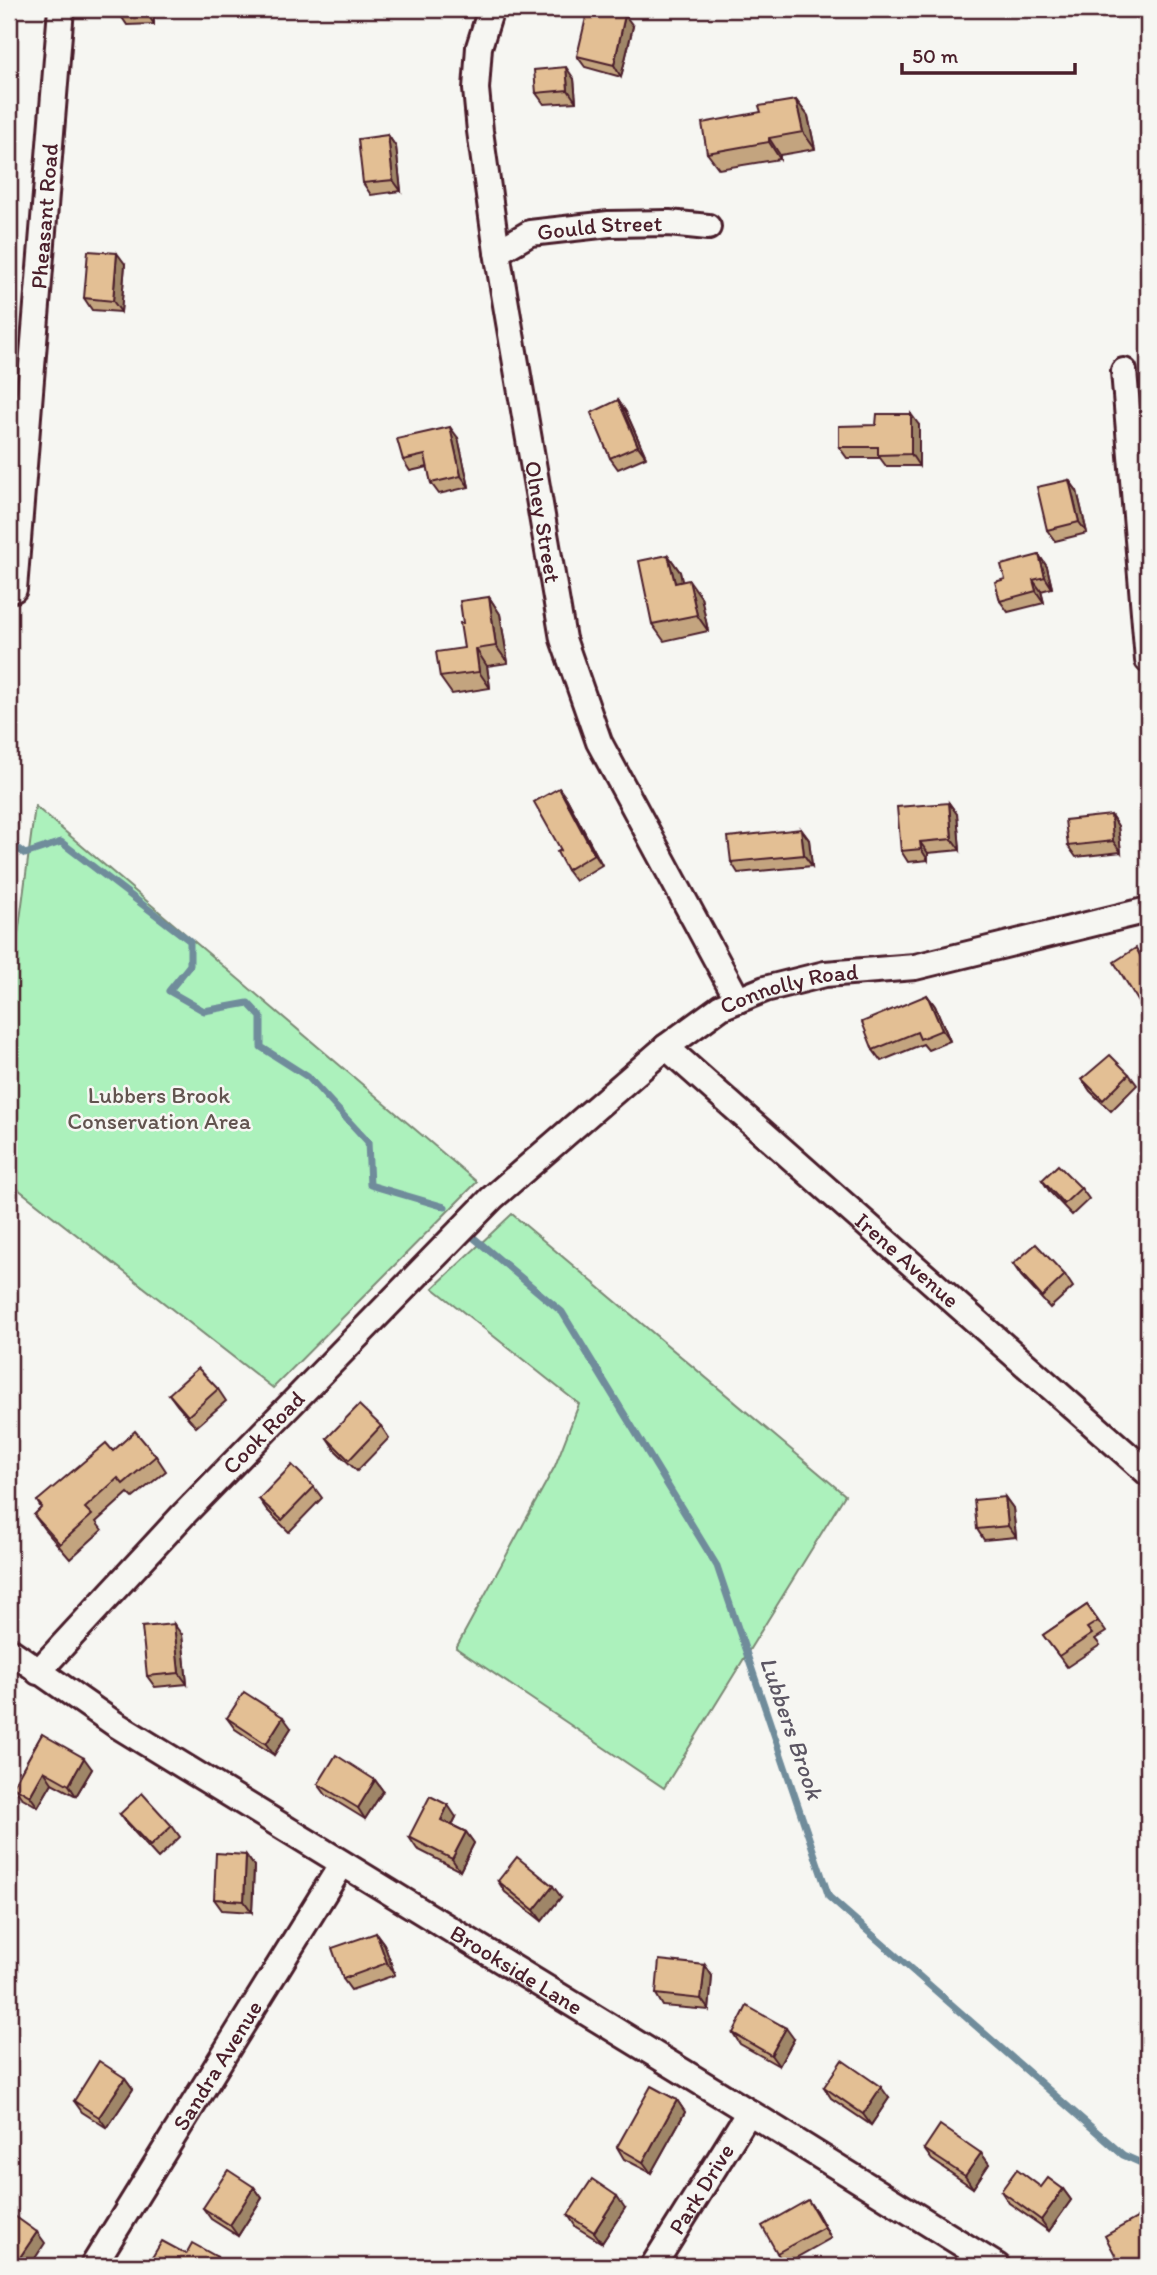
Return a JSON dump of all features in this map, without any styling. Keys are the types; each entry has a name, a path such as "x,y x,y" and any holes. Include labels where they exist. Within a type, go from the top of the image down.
{"street":[{"name":"Pheasant Road","path":"14,589 61,9"},
{"name":"Olney Street","path":"491,9 479,47 476,89 497,252 563,639 599,742 738,1000"},
{"name":"Gould Street","path":"497,252 530,233 609,223 668,223 708,227"},
{"path":"1124,371 1148,660"},
{"name":"Connolly Road","path":"492,1198 666,1047 722,1007 765,989 825,974 915,967 1148,910"},
{"name":"Irene Avenue","path":"666,1047 1148,1472"},
{"name":"Cook Road","path":"38,1672 183,1515 492,1198"},
{"name":"Brookside Lane","path":"9,1650 115,1724 997,2266"},
{"name":"Sandra Avenue","path":"93,2266 342,1864"},
{"name":"Park Drive","path":"653,2266 749,2112"}],"green space":[{"name":"Lubbers Brook Conservation Area","path":"35,806 477,1182 273,1388 9,1182 9,1003"},
{"path":"512,1214 845,1495 664,1788 456,1648 555,1466 579,1404 433,1288"}],"building":[{"path":"119,9 146,9 146,12 119,13"},
{"path":"588,9 625,15 614,65 577,56"},
{"path":"566,67 568,90 536,93 534,70"},
{"path":"796,100 803,132 769,138 769,142 707,153 702,123 761,112 759,106"},
{"path":"388,135 393,180 363,183 358,139"},
{"path":"88,251 117,253 113,301 84,298"},
{"path":"618,400 638,446 610,458 591,413"},
{"path":"877,414 911,414 911,454 878,455 878,447 839,447 839,426 876,425"},
{"path":"450,427 461,476 431,483 425,455 403,460 397,439"},
{"path":"1069,480 1079,522 1047,530 1037,487"},
{"path":"668,555 675,583 689,580 697,615 652,624 639,561"},
{"path":"1039,555 1045,577 1033,580 1036,591 1000,601 995,582 1005,579 1001,565"},
{"path":"489,597 496,646 476,649 479,672 440,677 436,652 464,648 460,601"},
{"path":"559,788 594,854 567,870 557,852 561,850 534,802"},
{"path":"949,803 952,839 920,842 921,849 901,851 897,807"},
{"path":"1111,815 1113,841 1068,846 1065,820"},
{"path":"801,829 804,855 731,862 728,837"},
{"path":"1136,948 1148,970 1148,1004 1146,1001 1140,1004 1114,962"},
{"path":"927,995 942,1030 920,1039 917,1032 873,1050 862,1022"},
{"path":"1110,1055 1129,1074 1103,1100 1082,1079"},
{"path":"1058,1165 1081,1188 1064,1204 1042,1180"},
{"path":"1036,1244 1065,1275 1042,1297 1013,1264"},
{"path":"198,1368 218,1389 188,1416 169,1394"},
{"path":"359,1405 381,1426 349,1460 327,1438"},
{"path":"135,1431 156,1456 123,1484 118,1478 85,1508 92,1515 60,1544 34,1515 42,1507 37,1501 106,1443 113,1451"},
{"path":"292,1465 314,1487 282,1520 259,1499"},
{"path":"1005,1497 1008,1526 977,1529 974,1500"},
{"path":"1087,1605 1098,1621 1087,1628 1092,1634 1059,1656 1043,1635"},
{"path":"174,1624 179,1673 147,1676 142,1627"},
{"path":"244,1692 283,1717 266,1744 227,1718"},
{"path":"42,1734 84,1758 69,1785 44,1771 30,1796 13,1786"},
{"path":"336,1755 375,1780 358,1808 318,1784"},
{"path":"142,1793 172,1826 150,1846 120,1814"},
{"path":"430,1796 448,1805 441,1820 466,1832 452,1859 409,1837"},
{"path":"216,1853 246,1855 244,1901 214,1899"},
{"path":"517,1857 553,1886 534,1910 498,1881"},
{"path":"376,1933 387,1963 343,1979 332,1948"},
{"path":"659,1960 705,1965 701,1999 656,1994"},
{"path":"747,2006 786,2028 771,2055 733,2033"},
{"path":"842,2060 881,2087 863,2114 824,2087"},
{"path":"99,2061 125,2078 99,2117 74,2101"},
{"path":"651,2086 677,2100 643,2162 617,2147"},
{"path":"940,2125 981,2153 965,2176 924,2149"},
{"path":"1017,2169 1041,2187 1048,2178 1063,2189 1041,2220 1001,2191"},
{"path":"228,2170 254,2187 230,2225 203,2208"},
{"path":"592,2179 617,2196 594,2232 568,2215"},
{"path":"808,2200 824,2227 777,2253 762,2226"},
{"path":"9,2212 37,2232 14,2266 9,2266"},
{"path":"1144,2214 1148,2222 1148,2264 1121,2266 1105,2236"},
{"path":"162,2241 186,2254 192,2243 217,2257 212,2266 147,2266"}],"waterway":[{"name":"Lubbers Brook","path":"9,842 25,854 61,842 190,941 190,965 169,991 204,1011 248,1003 261,1017 261,1047 308,1077 368,1142 370,1185 445,1207"},
{"name":"Lubbers Brook","path":"474,1238 562,1312 717,1566 829,1897 1123,2155 1148,2166"}]}
